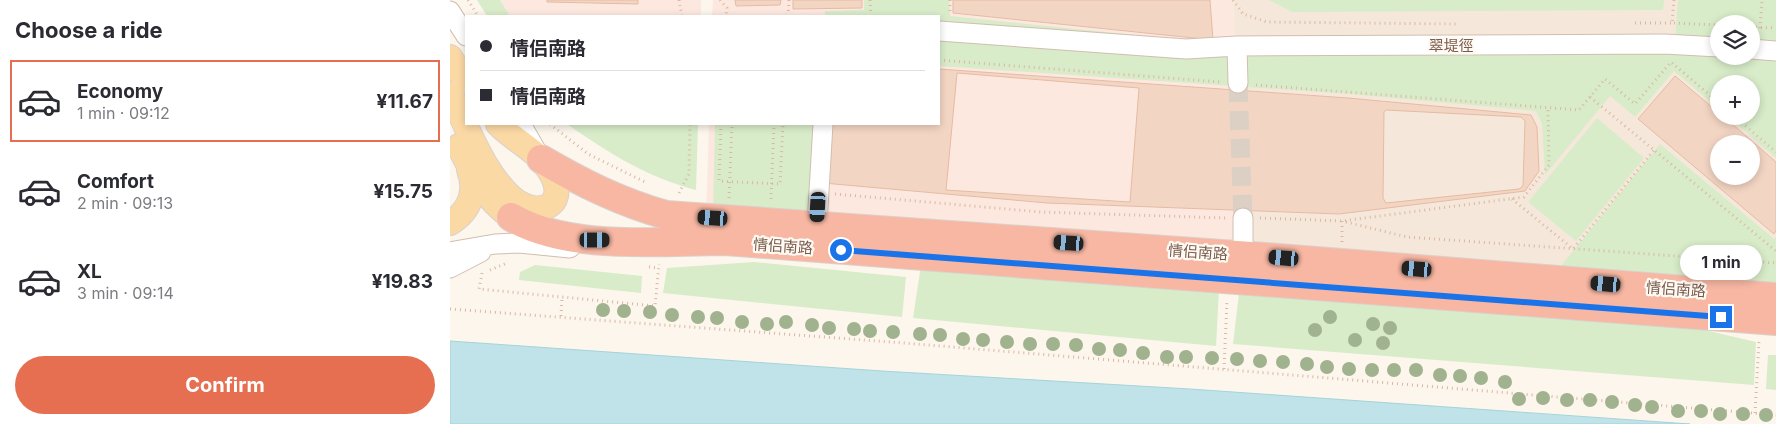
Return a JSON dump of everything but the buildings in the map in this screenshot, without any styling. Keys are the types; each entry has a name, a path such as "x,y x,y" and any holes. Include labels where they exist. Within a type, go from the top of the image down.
{"highway":[{"name":"情侣南路","path":"541,160 593,189 642,208 726,230 1238,272 1768,321"},
{"name":"情侣南路","path":"511,217 542,232 595,240 726,230 770,222 1238,272 1776,297"}],"main road":[{"path":"450,57 465,80"},
{"path":"450,94 465,122"},
{"path":"466,125 501,186 519,204 542,209 554,202 557,188 548,168 499,125"},
{"path":"450,127 487,196 511,217"},
{"path":"450,223 465,211 471,200 473,186 463,154"}],"street":[{"path":"450,11 465,34"},
{"name":"翠堤徑","path":"940,31 1186,48 1237,46 1664,44 1710,46"},
{"path":"1237,46 1238,83"},
{"path":"1760,50 1776,51"},
{"path":"522,125 541,160"},
{"path":"817,226 823,125"},
{"path":"1238,272 1243,218"},
{"path":"450,252 495,244 539,245 654,256 693,254 726,230"},
{"path":"450,268 495,244"}],"path":[{"path":"468,0 477,15"},
{"path":"679,0 682,15"},
{"path":"720,0 727,8 726,15"},
{"path":"788,15 789,0"},
{"path":"870,0 870,15"},
{"path":"1233,0 1243,14 1266,22 1464,24"},
{"path":"1672,23 1674,0"},
{"path":"1762,0 1760,28 1776,28"},
{"path":"1632,24 1710,25"},
{"path":"940,60 1579,110 1605,80 1635,104 1686,45"},
{"path":"1671,62 1710,95"},
{"path":"1590,97 1776,251"},
{"path":"819,192 1041,212 1342,221 1524,197 1550,165 1548,108"},
{"path":"666,215 689,174 690,125"},
{"path":"721,125 718,180 780,184 783,125"},
{"path":"726,230 732,125"},
{"path":"770,222 774,125"},
{"path":"1744,125 1776,152"},
{"path":"1573,249 1654,150"},
{"path":"1512,199 1573,249"},
{"path":"1342,221 1407,237 1776,263"},
{"path":"1342,221 1342,247"},
{"path":"511,262 480,274 479,289 655,306 658,268 640,266"},
{"path":"1224,369 1238,272"},
{"path":"561,316 562,297"},
{"path":"451,309 561,316 1224,369 1776,415"},
{"path":"1755,413 1768,321"}],"shaded area":[{"path":"500,0 701,0 701,15 509,15"},
{"path":"713,0 1233,0 1243,255 706,218 709,125 940,125 940,15 712,15"},
{"path":"1233,0 1776,0 1776,297 1243,255"}],"green space":[{"path":"477,0 500,0 509,15 486,15"},
{"path":"864,0 949,0 950,16 1213,43 1667,47 1710,54 1710,65 1760,65 1760,55 1776,55 1776,158 1760,144 1760,135 1750,135 1738,125 1760,125 1760,75 1710,75 1710,101 1674,71 1635,117 1610,96 1545,175 1542,124 1536,111 1350,94 940,66 940,15 825,15 825,11 864,10"},
{"path":"1269,0 1664,0 1663,10 1292,12"},
{"path":"1678,0 1776,0 1776,46 1760,45 1760,15 1710,15 1710,41 1675,39"},
{"path":"1597,118 1644,158 1576,241 1528,202"},
{"path":"568,125 698,125 696,190 644,171 598,145"},
{"path":"715,125 818,125 814,217 713,211"},
{"path":"1660,144 1774,239 1776,237 1776,290 1556,272"},
{"path":"754,262 906,277 902,317 663,293 667,268"},
{"path":"535,265 642,276 641,293 519,280 520,272"},
{"path":"921,265 1219,289 1216,346 913,318"},
{"path":"1239,293 1692,327 1756,342 1754,385 1233,344"},
{"path":"1768,355 1776,355 1776,390 1766,389"}],"water":[{"path":"450,341 882,371 1190,389 1690,424 450,424"}],"tunnel":[{"path":"1238,83 1243,218"}],"route":[{"path":"841,250 1721,317"}]}
